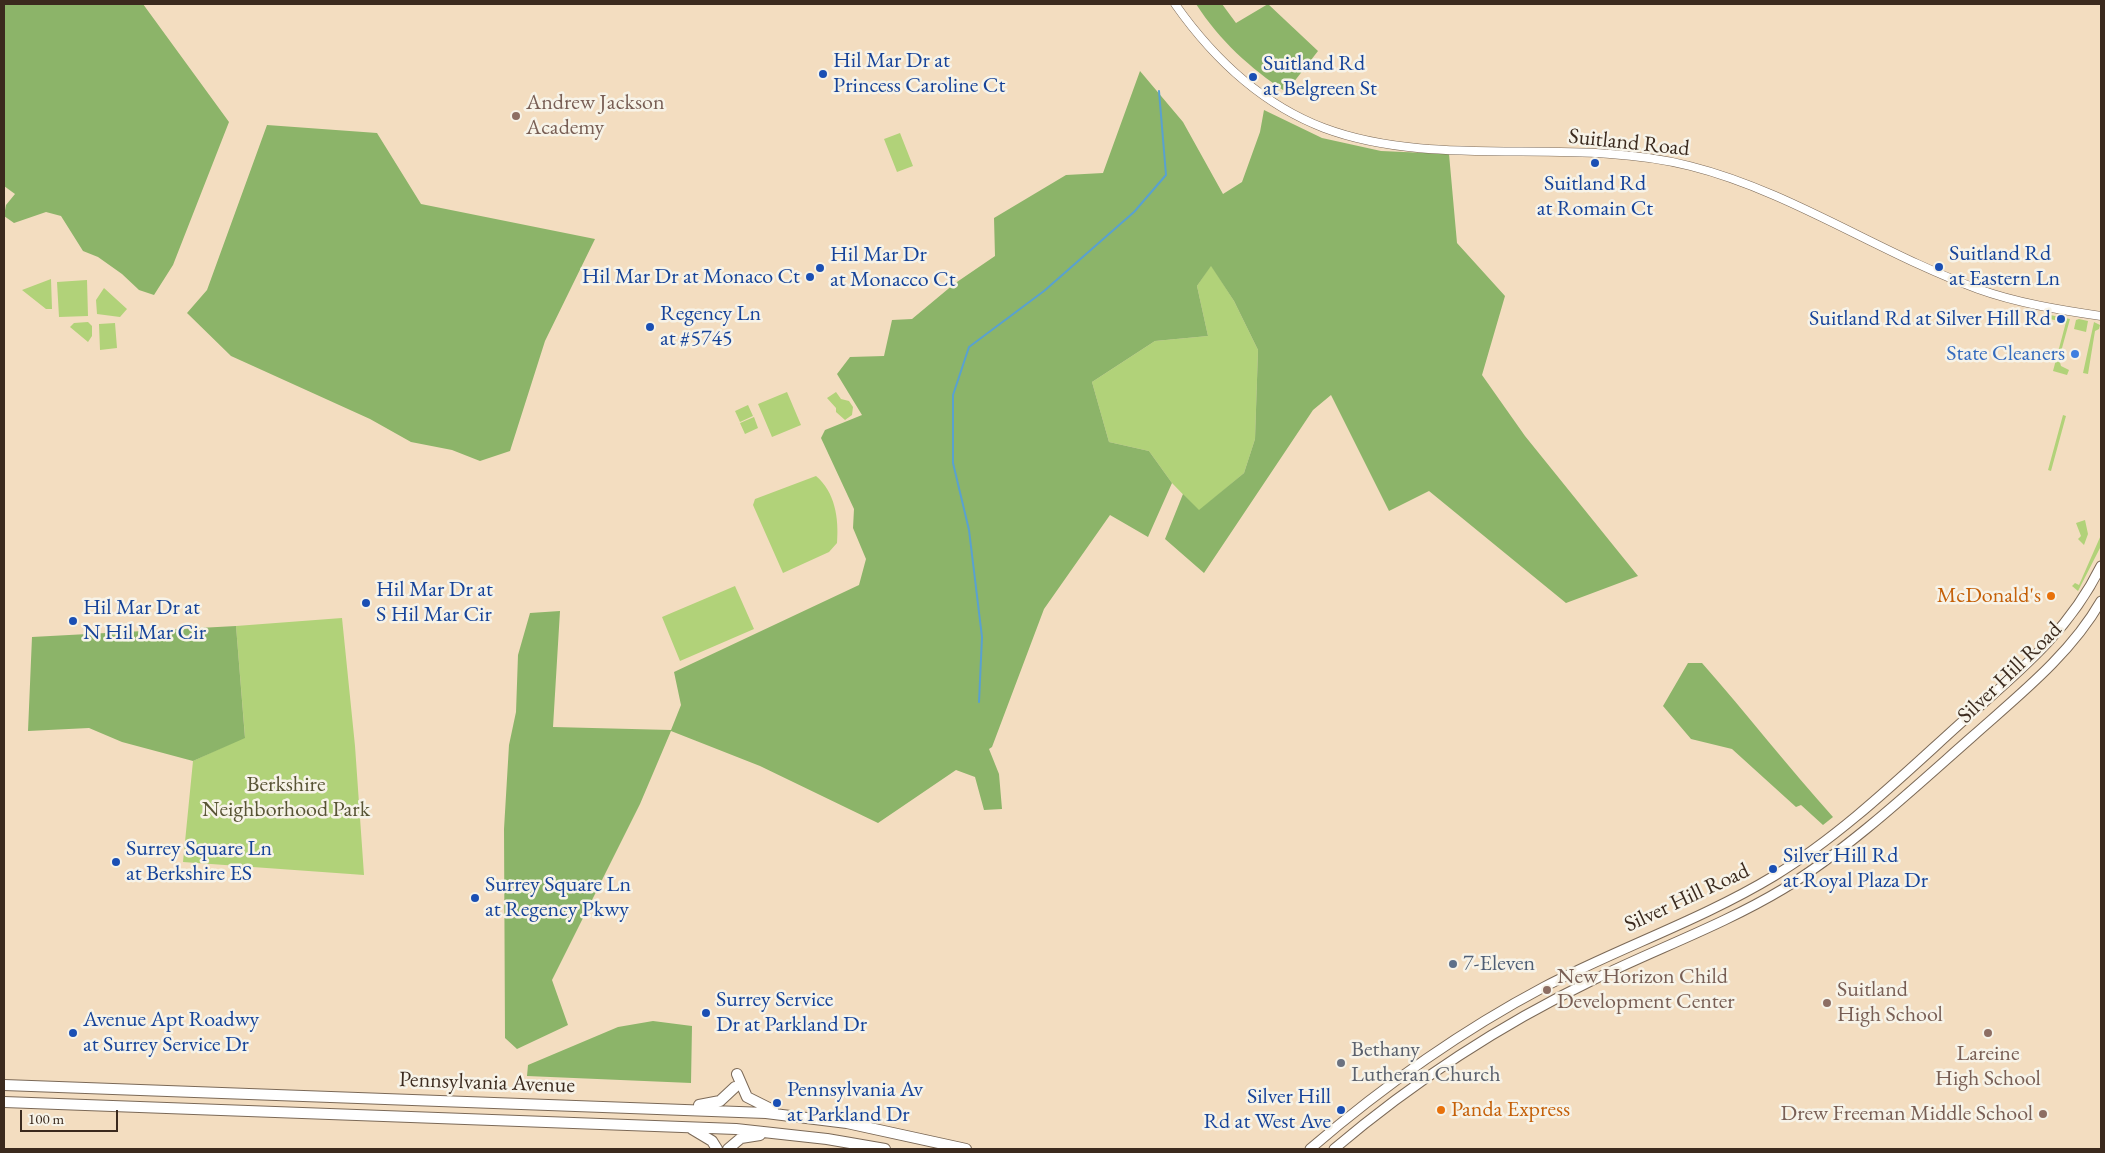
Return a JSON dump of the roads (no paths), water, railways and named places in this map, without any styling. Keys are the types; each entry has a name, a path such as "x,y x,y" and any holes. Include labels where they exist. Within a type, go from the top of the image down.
{"highway":[{"path":"737,1074 742,1089 751,1100 788,1115"},
{"name":"Pennsylvania Avenue","path":"4,1085 676,1109 788,1115 887,1130 966,1149"},
{"path":"676,1109 716,1103 735,1088"},
{"name":"Pennsylvania Avenue","path":"4,1102 689,1127 776,1132 885,1149"},
{"path":"689,1127 712,1141 717,1149"},
{"path":"728,1149 744,1137 776,1132"}],"main road":[{"name":"Suitland Road","path":"1175,4 1212,50 1231,70 1259,93 1299,116 1351,137 1423,147 1636,156 1689,165 1754,188 1978,289 2030,304 2101,316"},
{"name":"Silver Hill Road","path":"1310,1149 1414,1068 1507,1008 1603,958 1748,891 1808,853 1872,802 2038,655 2074,612 2101,566"},
{"name":"Silver Hill Road","path":"1334,1149 1430,1076 1514,1021 1595,979 1763,900 1818,866 1933,771 2014,698 2067,648 2101,601"}],"waterway":[{"path":"979,702 982,637 969,530 953,463 953,395 969,347 1044,291 1134,212 1166,175 1159,91"}],"place":[{"name":"Hil Mar Dr at Princess Caroline Ct","path":"823,74"},
{"name":"Suitland Rd at Belgreen St","path":"1253,77"},
{"name":"Andrew Jackson Academy","path":"516,116"},
{"name":"Suitland Rd at Romain Ct","path":"1595,163"},
{"name":"Suitland Rd at Eastern Ln","path":"1939,267"},
{"name":"Hil Mar Dr at Monacco Ct","path":"820,268"},
{"name":"Hil Mar Dr at Monaco Ct","path":"810,277"},
{"name":"Suitland Rd at Silver Hill Rd","path":"2061,319"},
{"name":"Regency Ln at #5745","path":"650,327"},
{"name":"State Cleaners","path":"2075,354"},
{"name":"McDonald's","path":"2051,596"},
{"name":"Hil Mar Dr at S Hil Mar Cir","path":"366,603"},
{"name":"Hil Mar Dr at N Hil Mar Cir","path":"73,621"},
{"name":"Surrey Square Ln at Berkshire ES","path":"116,862"},
{"name":"Silver Hill Rd at Royal Plaza Dr","path":"1773,869"},
{"name":"Surrey Square Ln at Regency Pkwy","path":"475,898"},
{"name":"7-Eleven","path":"1453,964"},
{"name":"New Horizon Child Development Center","path":"1547,990"},
{"name":"Suitland High School","path":"1827,1003"},
{"name":"Surrey Service Dr at Parkland Dr","path":"706,1013"},
{"name":"Avenue Apt Roadwy at Surrey Service Dr","path":"73,1033"},
{"name":"Lareine High School","path":"1988,1033"},
{"name":"Bethany Lutheran Church","path":"1341,1063"},
{"name":"Pennsylvania Av at Parkland Dr","path":"777,1103"},
{"name":"Silver Hill Rd at West Ave","path":"1341,1110"},
{"name":"Panda Express","path":"1441,1110"},
{"name":"Drew Freeman Middle School","path":"2043,1114"}],"park label":[{"name":"Berkshire Neighborhood Park","path":"286,798"}]}
